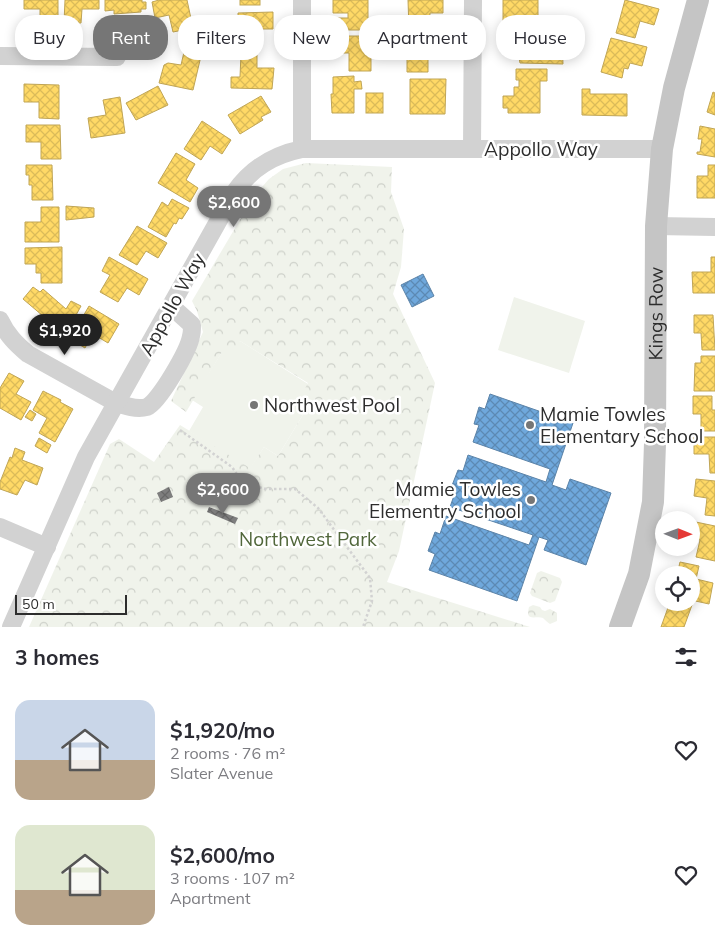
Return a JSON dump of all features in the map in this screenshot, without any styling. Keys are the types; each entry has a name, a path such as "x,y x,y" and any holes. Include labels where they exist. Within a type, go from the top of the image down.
{"main road":[{"name":"Kings Row","path":"620,627 639,574 653,502 656,226 662,149 674,88 698,0"}],"street":[{"path":"302,0 302,149"},
{"path":"472,149 473,0"},
{"path":"0,56 93,57"},
{"name":"Appollo Way","path":"11,627 86,458 241,183 254,170 269,159 285,152 302,149 662,149"},
{"path":"656,226 715,227"},
{"path":"0,320 15,343 28,354 116,403 145,408 154,402 184,356 191,337 192,324 171,306"},
{"path":"0,527 46,547"}],"path":[{"path":"180,430 232,467 243,483 266,489 295,489 318,508 370,578 372,601 363,627"}],"green space":[{"name":"Northwest Park","path":"306,163 392,167 391,192 404,229 401,267 393,294 435,383 399,551 387,582 530,627 29,627 110,444 119,439 154,462 180,425 250,468 264,447 278,456 310,403 300,397 308,383 240,341 230,357 222,352 186,412 171,401 203,332 192,301 254,196 269,179 283,169"},
{"path":"514,297 585,321 569,373 498,350"},
{"name":"Northwest Pool","path":"240,341 308,384 310,403 278,456 264,447 250,469 189,431 203,407 192,400 222,352"},
{"path":"541,571 560,578 562,582 555,601 550,603 532,596 530,593 537,573"},
{"path":"533,605 545,611 550,609 557,613 557,621 550,624 543,618 530,617 529,607"}],"building: Homes":[{"path":"24,0 58,0 58,15 40,15 40,9 24,9"},
{"path":"65,0 99,0 99,9 82,9 82,15 64,15"},
{"path":"105,0 142,0 142,2 146,2 146,9 141,9 141,12 114,14 114,10 105,11"},
{"path":"159,0 187,0 190,15 178,15 178,31 173,32 169,15 154,15 152,2"},
{"path":"240,0 260,0 260,5 240,5"},
{"path":"333,0 368,0 368,15 359,15 359,30 349,30 348,13 333,13"},
{"path":"408,0 443,0 443,13 408,15"},
{"path":"503,0 538,0 538,15 503,15"},
{"path":"625,0 659,9 654,25 640,21 635,38 616,33"},
{"path":"273,12 273,29 264,29 264,15 238,15 238,13"},
{"path":"349,36 359,36 359,60 371,60 371,71 349,71"},
{"path":"611,38 647,47 642,66 630,63 628,69 624,68 622,78 601,72"},
{"path":"182,60 200,60 193,90 159,83 164,65 168,63 181,65"},
{"path":"241,60 257,60 257,68 274,68 272,89 231,88 231,77 240,77"},
{"path":"407,60 428,60 428,72 407,72"},
{"path":"519,60 563,60 563,64 520,63"},
{"path":"516,69 547,69 547,81 540,81 540,113 508,113 508,108 503,108 503,96 514,96 514,87 519,87 519,80 516,80"},
{"path":"354,76 354,82 361,81 362,89 354,89 354,113 332,113 331,94 333,94 333,77"},
{"path":"410,79 446,79 445,114 410,114"},
{"path":"24,84 59,85 59,119 39,118 39,102 24,102"},
{"path":"158,86 168,105 136,120 126,103"},
{"path":"582,89 590,89 590,94 627,94 627,116 582,115"},
{"path":"713,92 715,93 715,115 707,112"},
{"path":"366,93 383,93 383,113 366,113"},
{"path":"261,96 271,112 261,117 263,120 240,134 228,115"},
{"path":"120,97 125,133 91,138 88,118 106,115 103,100"},
{"path":"202,121 231,140 222,154 210,146 201,160 184,149"},
{"path":"26,125 60,125 61,159 41,159 41,142 26,142"},
{"path":"700,126 715,129 715,157 697,154 697,152 700,152 702,139 698,139"},
{"path":"176,153 195,164 186,180 198,188 190,202 158,183"},
{"path":"26,165 52,165 53,200 32,200 32,185 29,185 29,175 26,175"},
{"path":"708,165 715,165 715,198 697,198 697,176 708,176"},
{"path":"172,199 189,208 182,219 179,218 176,224 174,223 166,237 148,227 162,202 168,206"},
{"path":"66,206 94,208 94,217 66,220"},
{"path":"41,207 59,207 59,242 25,242 25,222 41,222"},
{"path":"137,226 167,243 158,258 146,251 137,265 119,255"},
{"path":"62,247 62,283 41,283 41,273 36,273 36,264 25,264 25,248"},
{"path":"109,257 148,279 139,295 127,288 118,302 100,292 110,275 102,271"},
{"path":"711,257 715,257 715,293 693,293 692,272 711,272"},
{"path":"33,287 40,292 43,289 66,309 71,301 81,306 69,328 62,323 56,330 23,299"},
{"path":"89,306 119,324 108,343 98,337 96,340 91,337 85,348 70,339"},
{"path":"694,315 713,315 715,350 702,350 701,333 694,333"},
{"path":"701,356 715,356 715,391 694,391 695,363 701,363"},
{"path":"9,373 24,381 16,394 31,402 21,420 0,408 0,388"},
{"path":"43,391 61,400 60,402 73,409 55,442 39,433 47,418 33,410"},
{"path":"693,396 712,396 712,410 715,410 715,431 701,431 701,414 693,414"},
{"path":"30,410 36,414 32,421 25,417"},
{"path":"694,437 715,437 715,473 710,473 709,454 694,454"},
{"path":"39,438 51,445 47,453 35,446"},
{"path":"15,448 25,452 22,460 43,468 37,485 25,480 17,495 0,489 0,482"},
{"path":"696,479 715,481 715,516 705,515 707,498 694,496"},
{"path":"700,523 715,526 715,561 696,557 700,556"},
{"path":"680,562 699,566 679,566"},
{"path":"700,580 713,583 709,604 700,602"},
{"path":"667,611 690,611 684,627 661,627"}],"building: Schools":[{"path":"423,274 434,296 412,307 401,285"},
{"name":"Mamie Towles Elementry School","path":"490,394 573,423 552,485 566,490 570,479 611,493 586,565 544,550 548,540 539,537 517,601 429,570 435,554 428,551 435,532 440,534 446,516 529,545 533,535 450,507 456,490 451,488 458,470 463,471 468,455 546,482 550,469 473,442 479,425 474,424 479,407 485,409"}],"building: Other":[{"path":"169,487 173,497 161,502 157,493"},
{"path":"209,507 238,518 235,524 207,512"}],"place":[{"name":"Northwest Pool","path":"254,405"},
{"name":"Mamie Towles Elementary School","path":"530,425"},
{"name":"Mamie Towles Elementry School","path":"531,500"}]}
